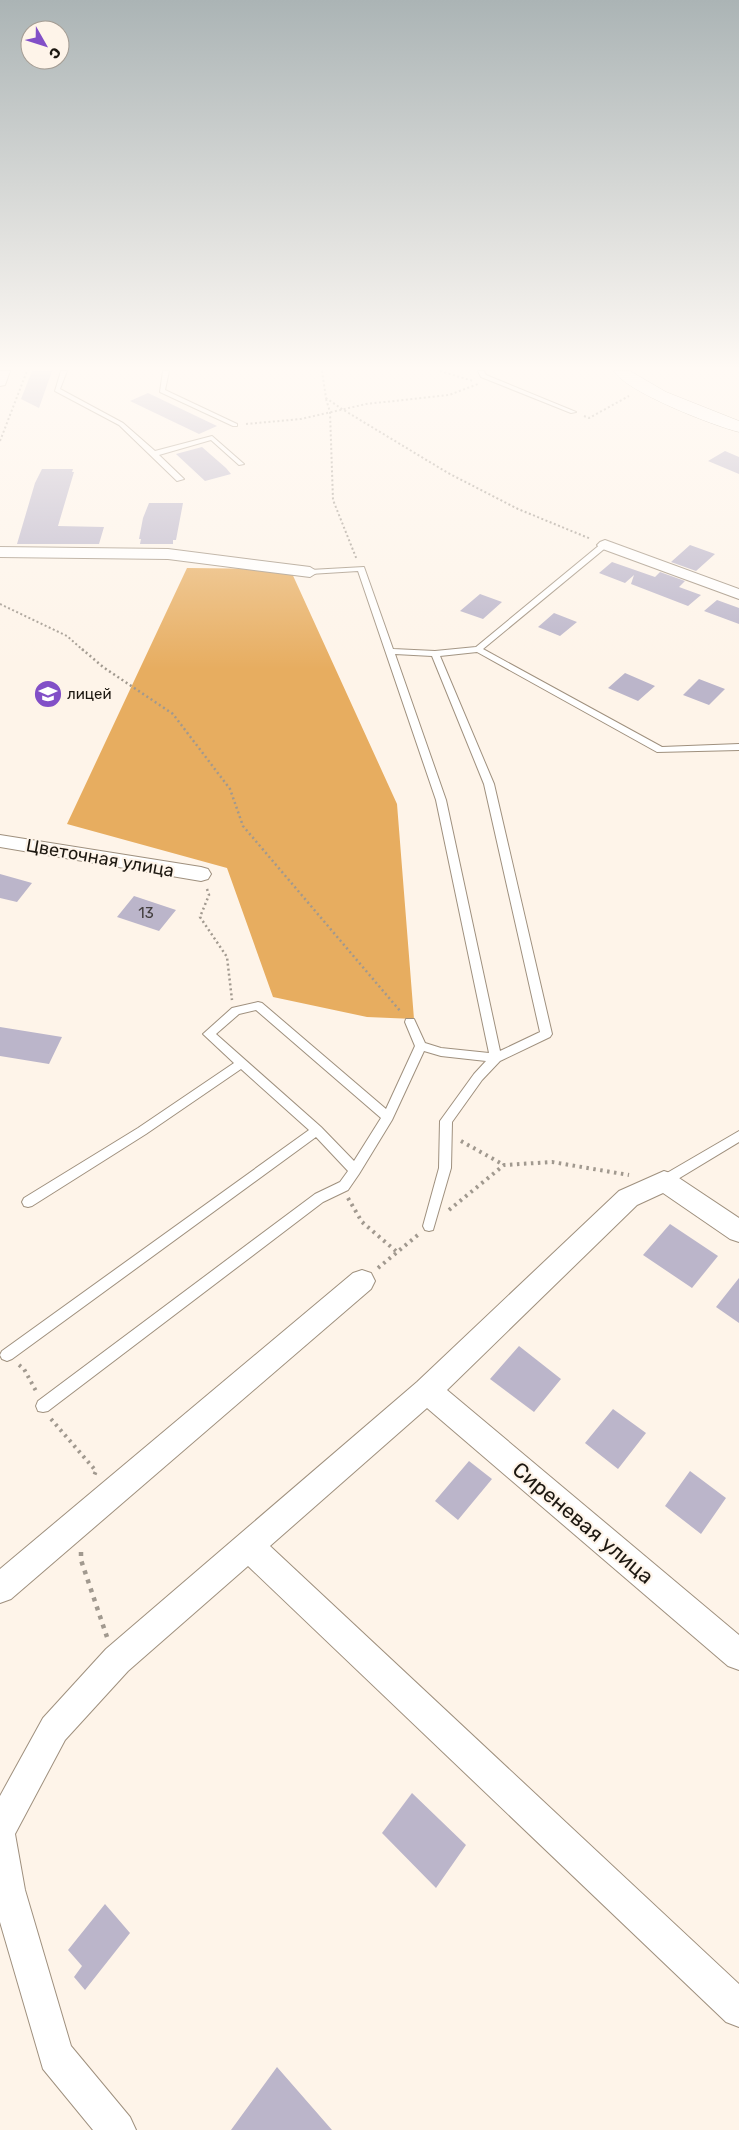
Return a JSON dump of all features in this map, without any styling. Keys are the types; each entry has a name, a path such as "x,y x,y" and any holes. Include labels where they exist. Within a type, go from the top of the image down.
{"street":[{"path":"605,545 739,594"},
{"path":"0,552 168,554 310,572"},
{"name":"Цветочная улица","path":"0,840 201,874"},
{"path":"0,1829 54,1729 116,1660 427,1391 628,1198 664,1181 739,1231"},
{"path":"0,1588 362,1281"},
{"name":"Сиреневая улица","path":"427,1391 739,1655"},
{"path":"248,1546 739,2009"},
{"path":"0,1838 8,1890 56,2056 117,2130"}],"lane":[{"path":"171,470 180,479"},
{"path":"389,651 435,654 478,649 605,545"},
{"path":"310,572 361,569 441,800 496,1058"},
{"path":"478,649 660,750 739,747"},
{"path":"429,1226 445,1168 446,1121 478,1077 496,1058 546,1034 489,784 435,654"},
{"path":"355,1170 317,1130 209,1034 236,1011 258,1006 388,1117"},
{"path":"410,1022 421,1046 441,1052 496,1058"},
{"path":"43,1406 318,1198 344,1186 388,1117 421,1046"},
{"path":"28,1202 142,1131 241,1064"},
{"path":"7,1355 317,1130"},
{"path":"664,1181 739,1136"}],"path":[{"path":"332,470 333,500 361,569"},
{"path":"444,470 509,505 605,545"},
{"path":"0,604 67,636 103,667 173,714 230,789 243,826 410,1022"},
{"path":"201,874 209,894 200,917 227,957 232,1004"},
{"path":"446,1121 459,1140 504,1165 552,1162 664,1181"},
{"path":"362,1281 504,1165"},
{"path":"344,1186 351,1208 377,1237 397,1252"}],"shaded area":[{"path":"187,568 290,569 397,804 414,1019 367,1017 273,997 227,868 67,824"}],"building":[{"path":"41,470 73,470 74,472 58,526 104,527 99,544 17,544 35,483"},
{"path":"194,470 228,470 231,474 205,481"},
{"path":"149,503 183,503 176,540 173,540 173,544 140,544 141,539 139,539 143,518"},
{"path":"690,545 715,554 696,571 671,562"},
{"path":"612,562 655,577 660,572 685,581 679,587 701,595 688,606 631,584 634,575 625,583 599,573"},
{"path":"480,594 502,602 483,619 460,611"},
{"path":"717,600 739,608 739,624 704,611"},
{"path":"554,613 577,622 560,636 538,627"},
{"path":"625,673 655,686 638,701 608,688"},
{"path":"699,679 725,689 709,705 683,695"},
{"path":"0,874 32,883 17,902 0,898"},
{"path":"134,896 176,910 159,931 117,917"},
{"path":"0,1027 62,1037 49,1064 0,1056"},
{"path":"670,1224 718,1256 692,1288 643,1255"},
{"path":"739,1278 739,1323 716,1307"},
{"path":"519,1346 561,1379 534,1412 490,1379"},
{"path":"613,1409 646,1433 618,1469 585,1443"},
{"path":"469,1461 492,1479 458,1520 435,1501"},
{"path":"690,1471 726,1498 701,1534 665,1506"},
{"path":"412,1793 466,1845 436,1888 382,1833"},
{"path":"105,1904 130,1933 85,1990 74,1977 82,1966 68,1950"},
{"path":"277,2067 332,2130 231,2130"}],"place":[{"name":"лицей","path":"48,694"}]}
